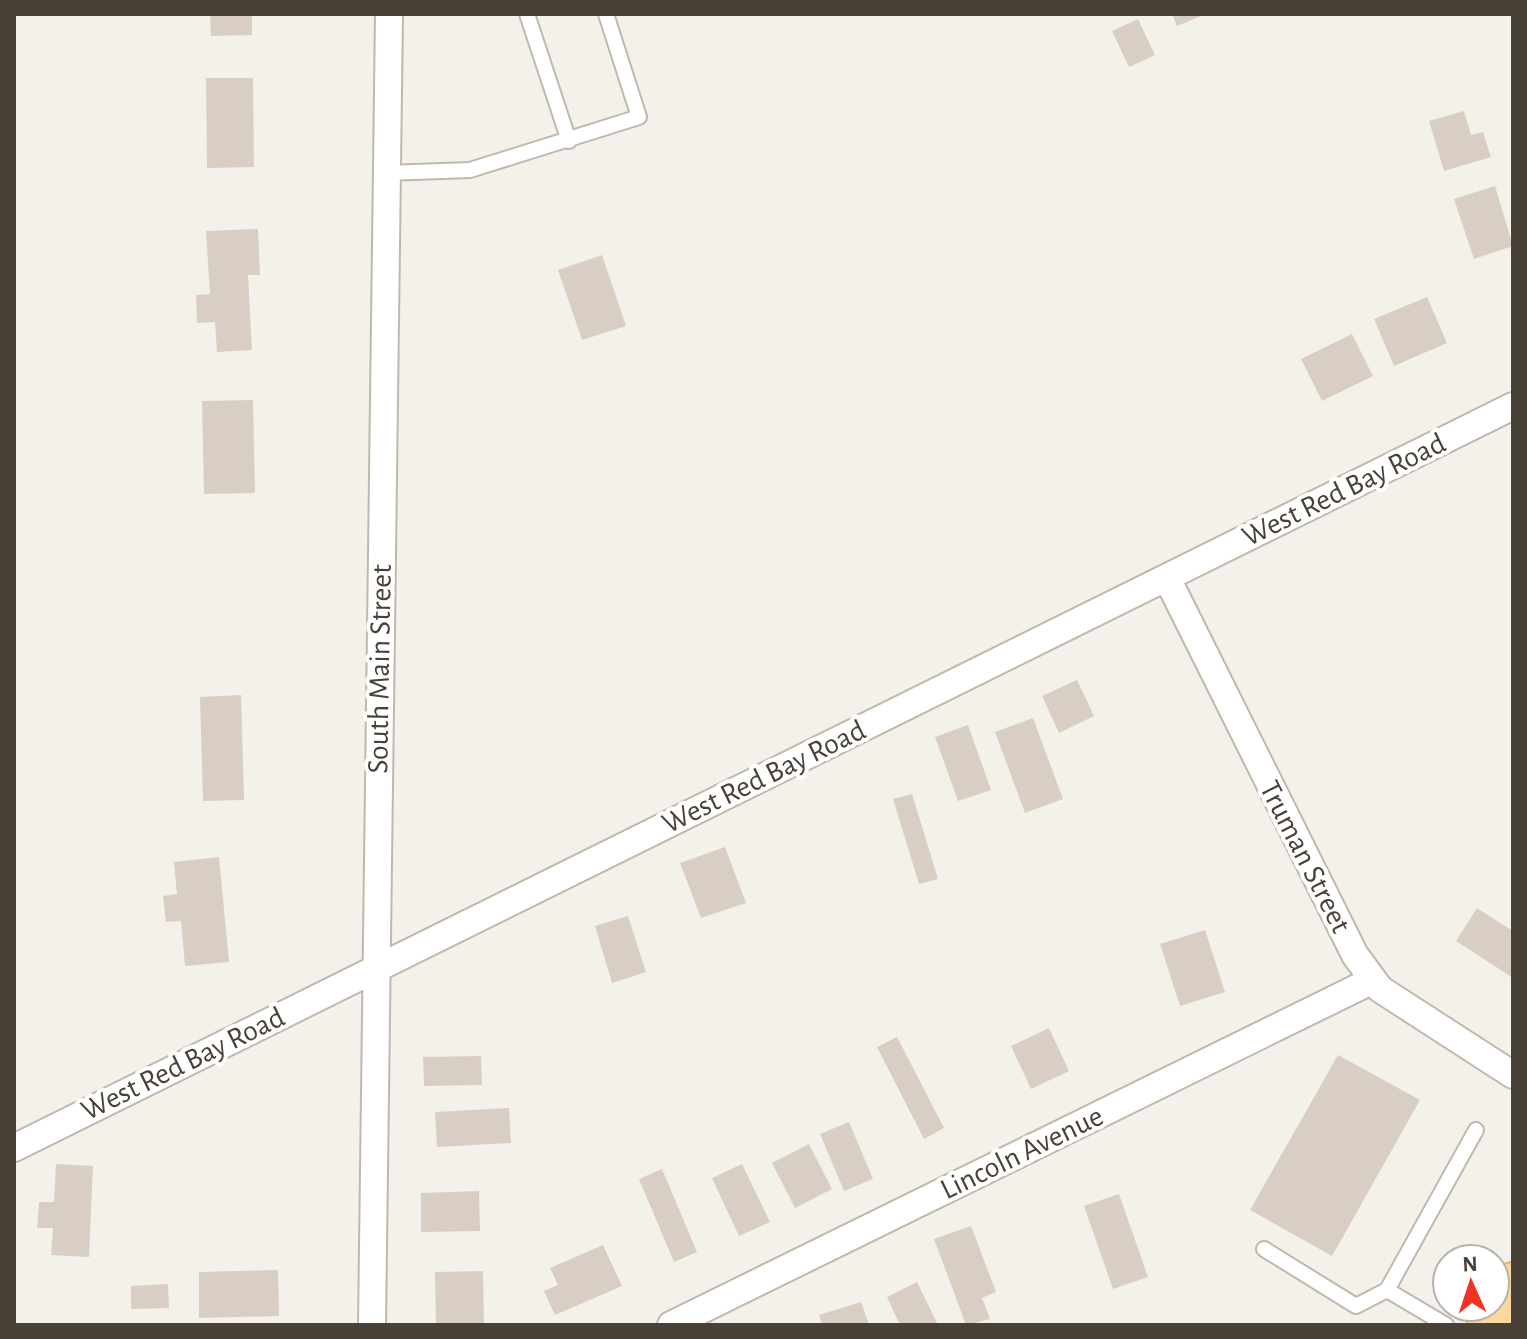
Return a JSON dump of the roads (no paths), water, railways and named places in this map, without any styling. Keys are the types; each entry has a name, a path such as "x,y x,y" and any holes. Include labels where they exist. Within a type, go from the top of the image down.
{"street":[{"name":"South Main Street","path":"372,1325 389,14"},
{"name":"West Red Bay Road","path":"14,1148 1513,406"},
{"name":"Truman Street","path":"1167,578 1273,795 1371,981 1513,1075"},
{"name":"Lincoln Avenue","path":"671,1325 1371,981"}],"lane":[{"path":"527,14 569,141"},
{"path":"386,173 470,170 639,117 606,14"},
{"path":"1264,1249 1356,1306 1387,1290 1476,1130"},
{"path":"1387,1290 1446,1325"}]}
